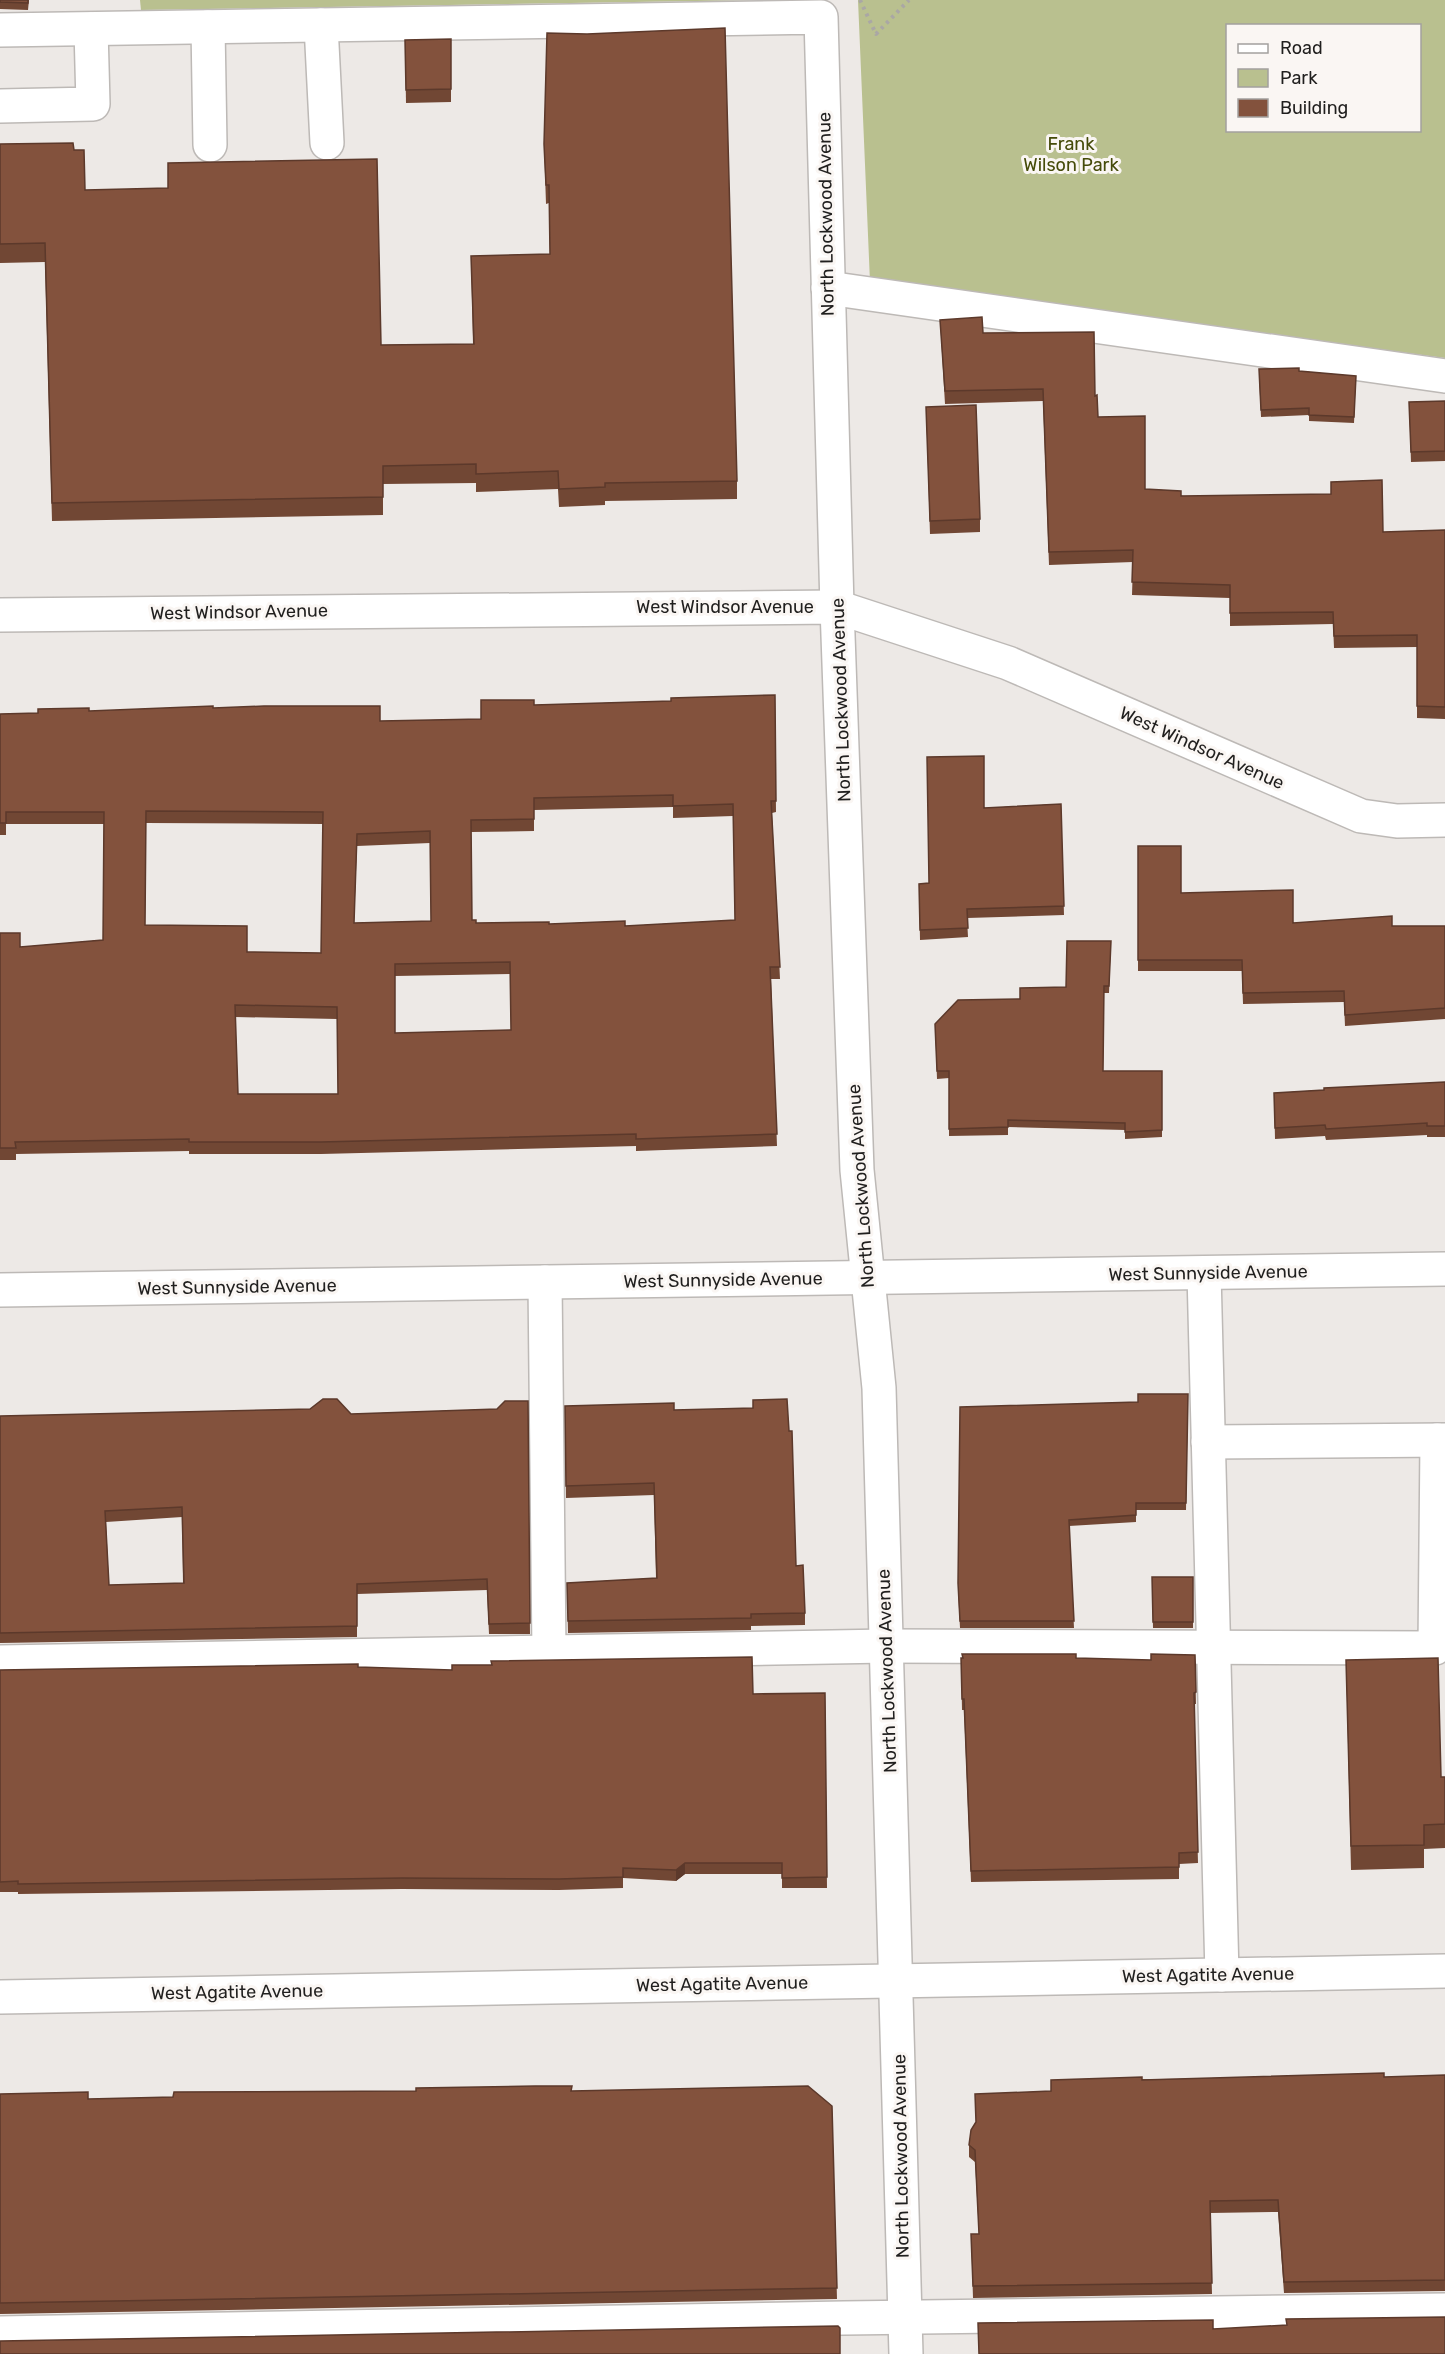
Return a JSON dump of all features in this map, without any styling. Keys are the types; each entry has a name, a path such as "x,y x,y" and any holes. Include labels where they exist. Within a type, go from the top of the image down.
{"street":[{"name":"North Lockwood Avenue","path":"321,25 821,17 837,607 857,1170 879,1388 906,2354"},
{"path":"0,30 321,25 327,142"},
{"path":"208,27 210,146"},
{"path":"0,106 93,104 91,28"},
{"path":"828,288 1445,376"},
{"name":"West Windsor Avenue","path":"0,615 837,607 1008,663 1361,816 1397,820 1445,820"},
{"name":"West Sunnyside Avenue","path":"0,1290 1445,1269"},
{"path":"1204,1273 1222,1975"},
{"path":"545,1282 549,1652"},
{"path":"0,1662 887,1646 1435,1648 1441,1440 1208,1442"},
{"name":"West Agatite Avenue","path":"0,1997 1445,1971"},
{"path":"0,2333 1445,2310"}],"path":[{"path":"860,0 876,34 909,0"}],"green space":[{"path":"140,0 760,0 141,10"},
{"name":"Frank Wilson Park","path":"858,0 1445,0 1445,358 870,282"}],"building":[{"path":"0,0 28,0 28,3 0,2"},
{"path":"725,28 737,481 605,483 605,487 559,489 558,471 476,474 476,464 383,466 383,497 52,503 45,243 0,244 0,144 73,143 74,150 84,150 85,190 168,188 168,163 377,159 381,345 474,344 471,256 550,254 549,185 546,185 544,144 547,33 587,34"},
{"path":"451,39 451,89 406,90 405,40"},
{"path":"982,317 983,333 1094,332 1095,396 1097,395 1098,417 1145,416 1145,489 1181,491 1181,496 1331,494 1331,482 1382,480 1383,532 1445,530 1445,707 1417,706 1417,635 1334,636 1333,612 1230,613 1230,585 1132,582 1133,550 1049,552 1043,389 945,391 940,320"},
{"path":"1299,368 1299,371 1356,376 1354,417 1309,415 1309,408 1261,410 1259,369"},
{"path":"1445,401 1445,451 1411,452 1409,402"},
{"path":"976,405 980,519 930,521 926,407"},
{"path":"775,695 776,801 771,801 780,967 770,967 777,1134 636,1139 636,1134 321,1142 189,1142 189,1139 15,1142 16,1148 0,1148 0,933 20,933 20,947 103,940 104,812 6,812 6,823 0,823 0,714 38,713 38,709 89,708 89,711 213,706 213,708 380,706 380,721 481,719 481,700 534,700 534,705 671,701 671,698","holes":["673,795 673,806 733,804 735,920 625,926 625,921 549,924 549,922 476,923 476,920 472,920 471,820 534,819 534,798","146,811 323,812 321,953 247,952 247,926 145,925","430,831 431,921 354,923 357,834","510,962 511,1030 395,1033 395,964","235,1005 337,1007 338,1094 238,1094"]},
{"path":"984,756 984,808 1061,804 1064,906 967,909 968,928 920,930 919,884 929,883 927,757"},
{"path":"1138,846 1181,846 1181,893 1293,890 1293,923 1392,916 1392,926 1445,926 1445,1008 1345,1015 1344,991 1243,993 1242,960 1138,960"},
{"path":"1067,941 1111,941 1109,986 1104,986 1103,1071 1162,1071 1162,1130 1125,1132 1125,1123 1008,1120 1008,1127 949,1129 949,1071 937,1071 935,1024 958,1000 1020,999 1020,988 1066,987"},
{"path":"1445,1082 1445,1126 1427,1126 1427,1123 1326,1129 1325,1125 1275,1128 1274,1093"},
{"path":"1138,1394 1188,1394 1186,1503 1136,1503 1136,1515 1069,1520 1074,1621 960,1621 958,1583 960,1407 1138,1402"},
{"path":"323,1399 337,1399 351,1414 497,1409 505,1401 528,1401 530,1623 489,1624 487,1579 357,1584 357,1626 0,1633 0,1416 310,1409","holes":["182,1507 184,1583 109,1585 105,1511"]},
{"path":"787,1399 789,1431 792,1431 796,1566 803,1565 805,1613 751,1614 751,1618 568,1621 567,1583 657,1578 654,1483 566,1486 565,1406 674,1403 674,1410 753,1408 753,1400"},
{"path":"1152,1577 1193,1577 1193,1622 1153,1622"},
{"path":"962,1654 1076,1654 1076,1658 1151,1660 1151,1654 1195,1655 1198,1852 1179,1853 1179,1867 971,1871 964,1699 962,1699"},
{"path":"752,1657 753,1694 825,1693 827,1877 782,1878 782,1863 685,1863 676,1870 623,1868 623,1877 559,1879 402,1878 18,1884 18,1881 0,1882 0,1670 358,1664 358,1667 452,1670 452,1665 492,1665 491,1661"},
{"path":"1438,1658 1441,1777 1445,1777 1445,1824 1424,1825 1424,1845 1351,1846 1346,1660"},
{"path":"1384,2073 1384,2077 1445,2075 1445,2280 1284,2282 1278,2200 1210,2201 1212,2283 973,2286 971,2234 979,2234 975,2150 969,2145 971,2130 976,2122 975,2094 1051,2091 1051,2080 1142,2077 1142,2080"},
{"path":"572,2086 571,2091 808,2086 832,2106 837,2288 0,2303 0,2094 88,2092 88,2099 173,2097 174,2092 416,2091 416,2088"},
{"path":"1445,2317 1445,2354 979,2354 978,2323 1213,2320 1213,2329 1287,2325 1286,2319"},
{"path":"838,2326 840,2328 840,2354 0,2354 0,2341"}]}
